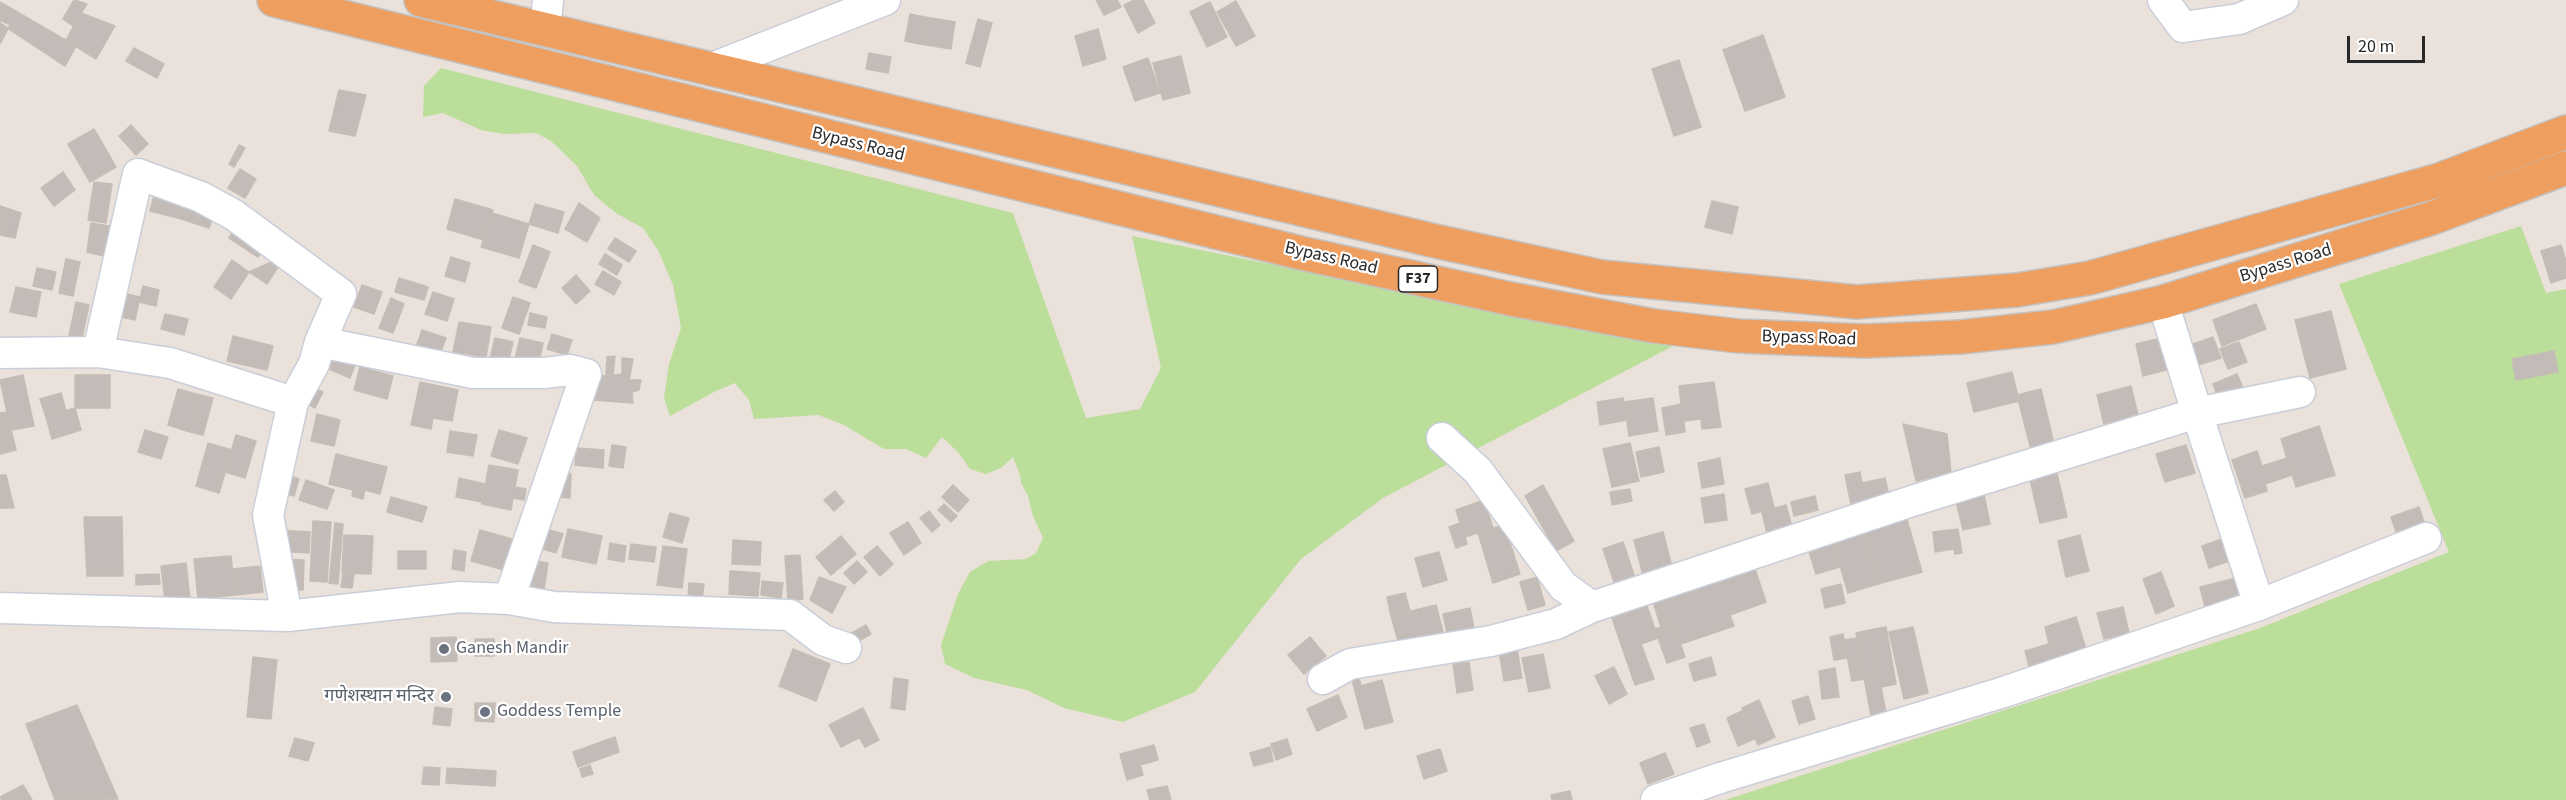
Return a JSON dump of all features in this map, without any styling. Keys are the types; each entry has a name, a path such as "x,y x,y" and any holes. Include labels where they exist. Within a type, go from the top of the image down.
{"highway":[{"name":"Bypass Road","path":"274,0 1289,250 1511,299 1654,326 1738,336 1865,340 1960,337 2053,327 2163,302 2432,218 2566,168"},
{"name":"F37","path":"421,0 547,15 712,68 1435,241 1602,277 1857,302 2017,290 2090,278 2439,180 2566,132"},
{"path":"1857,302 1865,340"}],"street":[{"path":"712,68 885,0"},
{"path":"2163,0 2183,27 2240,19 2283,0"},
{"path":"98,352 138,174 201,197 234,215 341,294 320,342 314,364 293,402 267,515 287,616"},
{"path":"2163,302 2259,605"},
{"path":"320,342 473,374 544,373 570,370 586,374 509,599"},
{"path":"0,353 98,352 170,363 293,402"},
{"path":"1323,679 1350,664 1491,641 1556,624 1592,607 1912,501 2197,413 2300,392"},
{"path":"1442,438 1478,471 1563,586 1592,607"},
{"path":"1656,800 1720,778 2004,692 2259,605 2426,538"},
{"path":"0,608 287,616 460,597 509,599 554,607 790,615 823,640 846,648"}],"green space":[{"path":"441,68 1013,213 1086,418 1140,409 1161,368 1132,236 1673,346 1383,498 1301,559 1195,692 1123,722 1064,708 1027,690 974,678 945,664 941,645 958,594 970,572 988,561 1026,559 1036,553 1043,538 1013,457 1001,468 986,474 970,469 958,452 942,437 926,458 906,449 884,449 842,424 818,415 754,419 749,400 735,383 670,416 664,398 669,364 681,328 673,285 658,250 643,228 616,213 594,195 577,166 551,141 536,133 504,134 481,130 443,113 423,117 424,86"},
{"path":"2521,226 2546,293 2566,289 2566,800 1725,800 2260,628 2449,552 2339,284"}],"building":[{"path":"74,0 87,4 73,26 63,19"},
{"path":"1096,0 1117,0 1121,7 1104,15"},
{"path":"1134,0 1143,0 1155,23 1138,33 1124,5"},
{"path":"1236,1 1255,36 1236,46 1217,12"},
{"path":"0,2 76,46 65,66 0,23"},
{"path":"1210,2 1227,37 1207,47 1190,12"},
{"path":"81,13 115,26 96,59 66,40"},
{"path":"910,14 925,17 920,44 905,41"},
{"path":"925,17 955,22 951,49 920,44"},
{"path":"978,19 992,23 980,67 966,63"},
{"path":"0,20 10,25 0,44"},
{"path":"1098,29 1106,59 1083,66 1075,36"},
{"path":"1763,35 1785,97 1745,111 1723,50"},
{"path":"134,48 164,64 157,78 126,61"},
{"path":"869,53 891,57 888,73 866,69"},
{"path":"1181,56 1190,93 1163,100 1153,63"},
{"path":"1148,58 1160,93 1135,101 1123,67"},
{"path":"1679,60 1701,127 1674,136 1652,69"},
{"path":"339,90 366,95 355,136 329,131"},
{"path":"131,125 148,144 136,155 119,136"},
{"path":"94,129 116,167 90,182 68,144"},
{"path":"239,145 245,148 234,167 229,164"},
{"path":"240,169 256,179 245,198 228,188"},
{"path":"63,172 75,190 54,206 41,188"},
{"path":"94,182 112,184 106,223 88,220"},
{"path":"155,192 183,199 178,218 150,211"},
{"path":"455,199 493,210 484,240 447,229"},
{"path":"184,201 215,211 209,228 178,218"},
{"path":"1712,201 1738,207 1732,234 1705,227"},
{"path":"579,203 600,218 587,242 565,229"},
{"path":"535,204 564,212 558,233 529,224"},
{"path":"0,206 21,213 15,238 0,235"},
{"path":"492,213 529,224 519,258 481,247"},
{"path":"91,223 121,228 112,258 87,252"},
{"path":"238,224 267,244 258,257 229,238"},
{"path":"615,238 636,251 629,262 608,249"},
{"path":"533,245 550,252 536,288 519,282"},
{"path":"2561,245 2566,261 2566,278 2551,283 2541,251"},
{"path":"605,254 622,265 617,275 599,264"},
{"path":"285,256 267,284 249,272"},
{"path":"451,257 470,263 465,282 445,276"},
{"path":"66,259 80,262 73,296 59,293"},
{"path":"232,260 249,272 231,299 214,287"},
{"path":"37,268 56,272 52,290 33,286"},
{"path":"603,271 621,282 614,295 595,284"},
{"path":"576,275 590,291 576,304 562,288"},
{"path":"399,278 428,287 424,300 395,292"},
{"path":"362,285 382,292 374,314 354,307"},
{"path":"143,286 159,290 156,306 139,302"},
{"path":"16,287 41,292 36,317 10,312"},
{"path":"433,292 454,299 447,321 425,314"},
{"path":"127,294 140,297 135,320 121,317"},
{"path":"513,297 530,303 519,334 502,328"},
{"path":"391,298 404,304 393,333 379,328"},
{"path":"76,302 89,305 82,338 69,336"},
{"path":"2256,304 2266,329 2222,346 2213,320"},
{"path":"2331,311 2346,369 2310,378 2295,320"},
{"path":"530,313 547,317 545,328 528,325"},
{"path":"165,314 188,319 184,335 161,329"},
{"path":"459,322 491,327 486,357 453,352"},
{"path":"422,330 446,338 438,359 415,350"},
{"path":"552,334 572,340 567,355 547,349"},
{"path":"233,336 273,346 267,370 227,361"},
{"path":"2166,337 2174,368 2143,376 2136,344"},
{"path":"2213,337 2221,358 2189,368 2182,348"},
{"path":"495,338 513,342 508,363 490,359"},
{"path":"520,338 543,343 538,368 514,363"},
{"path":"2239,342 2247,362 2228,369 2220,349"},
{"path":"2554,351 2558,372 2516,380 2512,359"},
{"path":"335,356 355,365 350,378 329,369"},
{"path":"615,356 613,375 622,374 622,358 633,359 629,380 641,380 639,390 632,392 633,403 592,400 595,375 606,376 607,357"},
{"path":"360,367 393,376 387,399 354,390"},
{"path":"2012,372 2019,401 1974,412 1967,383"},
{"path":"2237,374 2244,390 2219,400 2213,384"},
{"path":"23,375 34,426 11,430 0,380"},
{"path":"75,375 110,375 110,408 75,408"},
{"path":"420,382 458,390 452,421 433,418 431,429 411,425"},
{"path":"1714,382 1721,427 1702,429 1701,419 1684,421 1685,432 1666,435 1662,408 1681,404 1679,386"},
{"path":"2131,386 2138,415 2104,424 2097,395"},
{"path":"314,388 323,392 315,408 306,403"},
{"path":"178,389 200,395 190,432 168,425"},
{"path":"2041,389 2054,444 2031,450 2017,395"},
{"path":"61,393 66,411 46,417 40,399"},
{"path":"200,395 213,398 203,435 190,432"},
{"path":"1623,398 1627,420 1600,425 1597,402"},
{"path":"1653,398 1658,431 1629,436 1624,402"},
{"path":"75,408 81,430 52,439 46,417"},
{"path":"7,412 16,450 0,454 0,413"},
{"path":"317,414 340,420 334,446 311,441"},
{"path":"1903,424 1947,434 1951,473 1916,481"},
{"path":"2319,426 2335,475 2296,487 2281,439"},
{"path":"145,430 168,437 161,459 138,452"},
{"path":"499,430 527,438 518,464 491,456"},
{"path":"450,431 477,435 473,456 447,452"},
{"path":"236,435 256,441 245,478 225,472"},
{"path":"208,443 232,450 219,493 196,486"},
{"path":"1630,443 1639,481 1612,487 1603,449"},
{"path":"612,445 626,447 623,468 609,466"},
{"path":"2186,445 2195,473 2165,482 2156,454"},
{"path":"1659,447 1664,472 1641,477 1636,452"},
{"path":"577,448 604,450 603,468 575,465"},
{"path":"2257,451 2262,466 2287,458 2292,475 2265,484 2267,491 2245,498 2232,460"},
{"path":"336,454 387,467 380,494 365,490 363,499 352,496 353,490 329,484"},
{"path":"1720,458 1724,484 1702,488 1698,463"},
{"path":"489,465 518,470 515,487 526,489 524,500 513,498 511,510 482,504"},
{"path":"2056,469 2067,517 2040,523 2029,475"},
{"path":"1860,472 1862,483 1885,478 1890,501 1852,509 1845,475"},
{"path":"560,473 571,474 570,498 558,497"},
{"path":"0,475 6,475 14,508 0,508"},
{"path":"287,475 299,479 294,496 282,493"},
{"path":"459,478 485,484 482,502 456,497"},
{"path":"306,480 334,490 327,509 299,500"},
{"path":"1768,483 1774,508 1752,514 1745,489"},
{"path":"953,485 969,500 958,512 942,497"},
{"path":"1543,485 1574,541 1556,551 1525,496"},
{"path":"1630,489 1632,501 1612,505 1610,492"},
{"path":"835,491 844,502 834,511 824,500"},
{"path":"1724,494 1727,520 1705,523 1701,498"},
{"path":"1984,495 1990,524 1963,530 1956,501"},
{"path":"1815,496 1818,510 1794,516 1791,502"},
{"path":"391,497 427,507 422,522 387,512"},
{"path":"1484,500 1493,528 1465,537 1467,544 1456,548 1449,527 1460,523 1456,510"},
{"path":"944,504 957,516 951,522 938,510"},
{"path":"1786,505 1792,527 1767,534 1762,512"},
{"path":"2419,507 2424,522 2396,532 2391,517"},
{"path":"929,511 940,525 932,532 920,518"},
{"path":"670,513 689,518 682,543 663,537"},
{"path":"1906,516 1922,572 1878,584 1863,529"},
{"path":"84,517 122,517 123,576 87,576"},
{"path":"313,521 331,522 327,582 310,581"},
{"path":"908,522 921,543 904,555 890,533"},
{"path":"335,523 343,524 338,584 329,583"},
{"path":"1500,526 1502,531 1506,530 1520,574 1493,583 1478,533"},
{"path":"543,528 563,534 556,553 536,547"},
{"path":"568,529 602,536 596,564 562,557"},
{"path":"1863,529 1878,584 1848,593 1832,538"},
{"path":"1958,529 1962,553 1955,554 1954,549 1935,552 1933,532"},
{"path":"275,530 310,532 309,553 274,551"},
{"path":"480,530 512,539 504,570 471,561"},
{"path":"1663,532 1672,567 1643,575 1634,540"},
{"path":"344,535 373,536 371,574 342,573"},
{"path":"2080,535 2089,571 2066,577 2058,541"},
{"path":"841,536 856,554 831,575 816,557"},
{"path":"1832,538 1840,567 1816,574 1807,545"},
{"path":"2225,538 2232,560 2209,568 2202,546"},
{"path":"733,540 761,542 760,565 732,564"},
{"path":"1623,542 1635,578 1615,585 1603,549"},
{"path":"610,543 626,546 624,562 608,559"},
{"path":"631,544 656,547 654,562 629,559"},
{"path":"663,546 687,549 682,588 657,585"},
{"path":"877,546 893,564 880,576 864,557"},
{"path":"454,550 466,552 464,571 452,569"},
{"path":"398,551 426,551 426,569 398,569"},
{"path":"1439,552 1447,580 1423,587 1415,558"},
{"path":"800,555 803,599 788,601 785,556"},
{"path":"231,556 235,595 198,599 194,559"},
{"path":"278,559 304,560 303,590 277,590"},
{"path":"531,560 548,563 543,597 526,594"},
{"path":"857,561 867,572 854,584 844,573"},
{"path":"186,563 190,599 165,602 161,566"},
{"path":"260,566 263,592 235,595 233,569"},
{"path":"1754,566 1766,602 1730,615 1734,626 1681,644 1673,622 1661,627 1653,602"},
{"path":"730,571 760,573 758,596 729,594"},
{"path":"2161,572 2174,606 2156,614 2143,579"},
{"path":"159,574 160,584 136,585 136,575"},
{"path":"343,574 354,575 352,588 341,587"},
{"path":"819,577 846,587 832,613 810,600"},
{"path":"1537,577 1545,605 1528,610 1520,582"},
{"path":"2240,577 2245,597 2205,607 2200,587"},
{"path":"762,581 783,583 781,598 761,595"},
{"path":"689,583 704,584 702,600 688,600"},
{"path":"1841,584 1845,603 1825,608 1821,589"},
{"path":"1405,593 1410,611 1391,616 1387,597"},
{"path":"1436,605 1443,632 1399,644 1391,616"},
{"path":"1647,606 1655,629 1673,622 1685,657 1667,663 1658,638 1641,644 1654,679 1635,685 1612,618"},
{"path":"2123,607 2129,633 2104,639 2097,613"},
{"path":"1470,608 1475,633 1448,638 1443,614"},
{"path":"2076,617 2086,649 2029,666 2025,651 2049,644 2045,627"},
{"path":"866,625 871,634 855,643 850,634"},
{"path":"1886,627 1896,684 1881,687 1870,630"},
{"path":"1913,627 1928,693 1904,699 1889,632"},
{"path":"1870,630 1886,713 1871,716 1856,633"},
{"path":"1843,634 1848,658 1834,660 1830,637"},
{"name":"Ganesh Mandir","path":"456,637 457,661 431,662 431,638"},
{"path":"1310,637 1326,656 1304,674 1288,655"},
{"path":"1857,638 1865,679 1852,681 1844,640"},
{"path":"475,639 494,639 494,656 475,656"},
{"path":"1517,648 1522,678 1504,681 1499,651"},
{"path":"793,649 830,664 816,701 779,686"},
{"path":"1543,654 1550,688 1529,692 1522,658"},
{"path":"253,657 277,660 271,719 247,717"},
{"path":"1711,657 1716,675 1694,681 1689,664"},
{"path":"1469,662 1473,690 1457,693 1453,664"},
{"path":"1614,667 1627,694 1609,704 1595,676"},
{"path":"1835,668 1839,697 1822,699 1819,671"},
{"path":"1358,674 1361,686 1382,680 1393,722 1365,729 1351,676"},
{"path":"894,678 908,680 905,710 891,708"},
{"path":"1338,695 1347,717 1317,731 1307,709"},
{"path":"1808,696 1815,719 1799,724 1792,701"},
{"path":"1759,700 1775,737 1758,745 1742,708"},
{"name":"Goddess Temple","path":"475,703 495,703 494,722 475,721"},
{"path":"77,705 118,799 55,800 26,724"},
{"path":"435,707 452,709 450,726 433,724"},
{"path":"863,708 874,730 841,747 829,725"},
{"path":"1742,711 1754,739 1738,746 1727,718"},
{"path":"1704,724 1710,742 1697,747 1690,728"},
{"path":"874,730 879,740 865,747 859,737"},
{"path":"615,737 619,752 578,767 573,752"},
{"path":"295,738 314,743 308,761 289,756"},
{"path":"1287,739 1292,754 1276,760 1271,744"},
{"path":"1154,745 1158,760 1140,765 1136,750"},
{"path":"1270,747 1273,761 1254,766 1250,753"},
{"path":"1440,749 1447,771 1424,779 1417,756"},
{"path":"1136,750 1143,775 1127,780 1120,754"},
{"path":"1665,753 1674,774 1648,784 1640,763"},
{"path":"590,765 593,774 582,777 580,769"},
{"path":"424,767 440,768 439,785 422,784"},
{"path":"447,768 496,771 495,786 446,783"},
{"path":"23,785 32,800 2,800 0,797"},
{"path":"1167,786 1171,800 1150,800 1147,790"},
{"path":"1570,791 1572,800 1552,800 1551,795"}],"place":[{"name":"Ganesh Mandir","path":"444,649"},
{"name":"गणेशस्थान मन्दिर","path":"446,697"},
{"name":"Goddess Temple","path":"485,712"}]}
